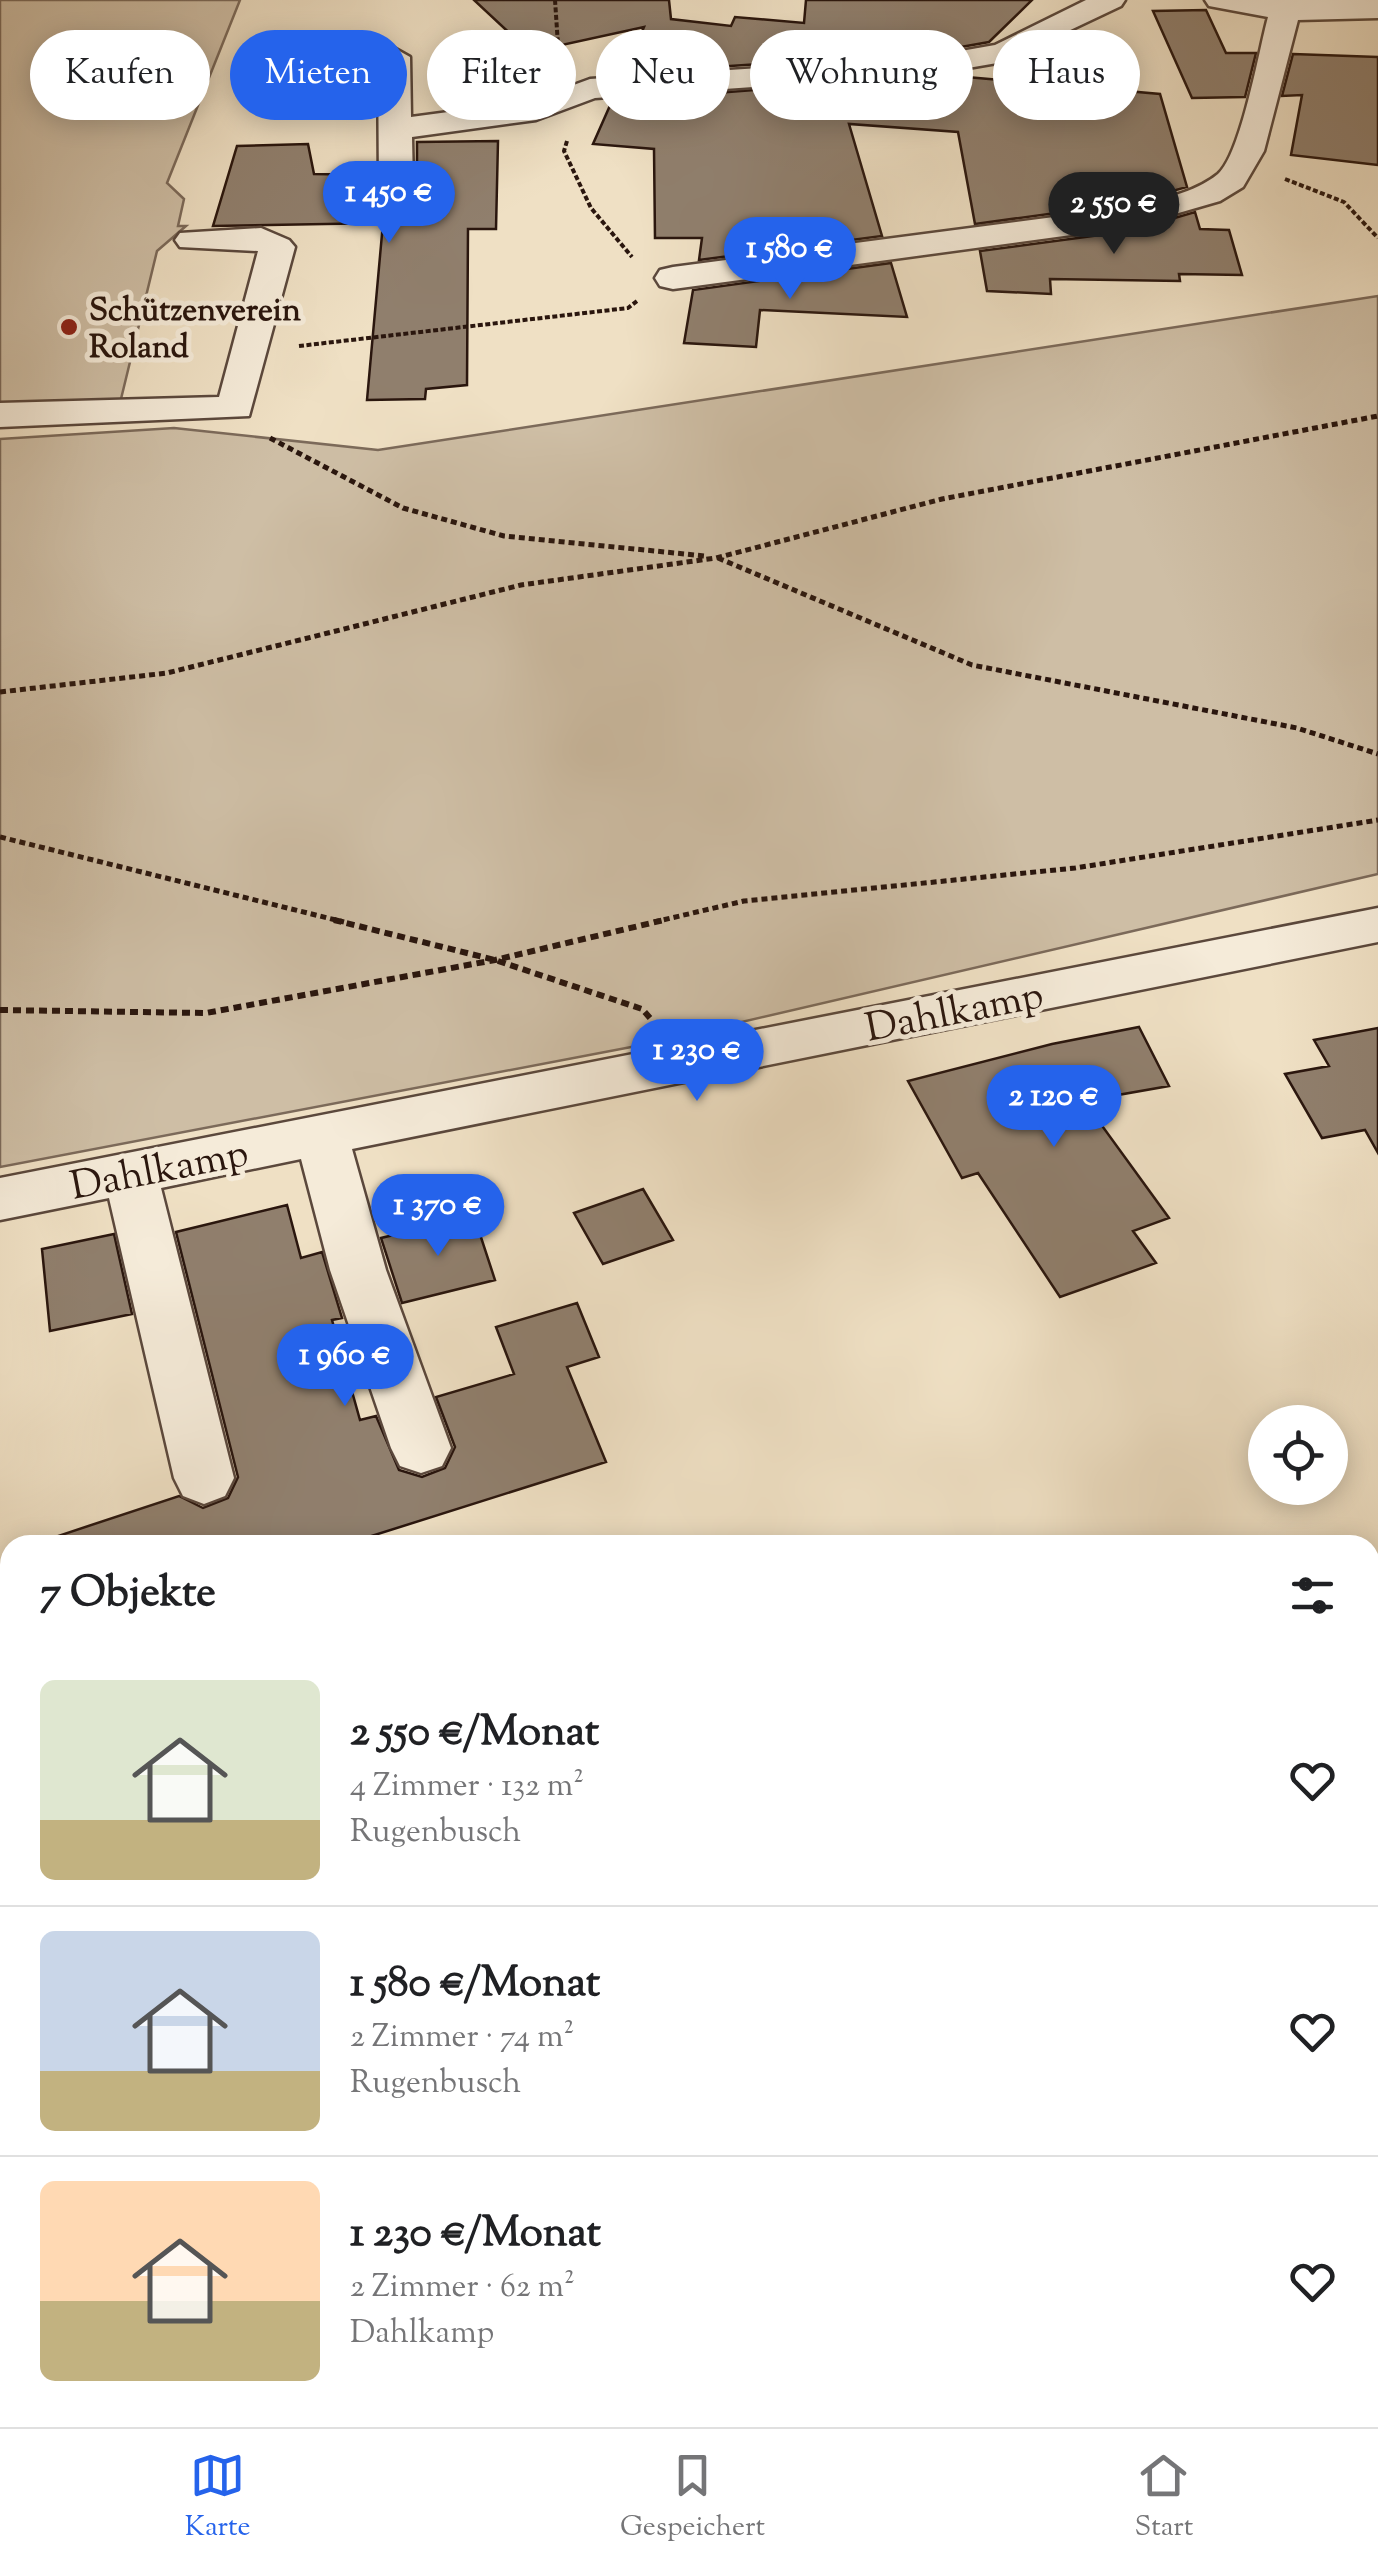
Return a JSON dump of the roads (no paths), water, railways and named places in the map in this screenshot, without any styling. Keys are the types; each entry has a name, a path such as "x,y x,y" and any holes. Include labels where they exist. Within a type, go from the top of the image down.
{"street":[{"path":"397,128 536,110 590,90 926,66 1003,53 1110,0"},
{"path":"1220,0 1285,11 1378,9"},
{"path":"674,278 1130,217 1188,202 1235,178 1250,149 1285,11"},
{"path":"396,186 397,120"},
{"path":"0,415 235,408 253,350 276,247 261,238 192,240"},
{"name":"Dahlkamp","path":"0,1199 1378,925"},
{"path":"322,1136 358,1270 422,1448"},
{"path":"130,1174 204,1478"}],"place":[{"name":"Schützenverein Roland","path":"69,327"}]}
